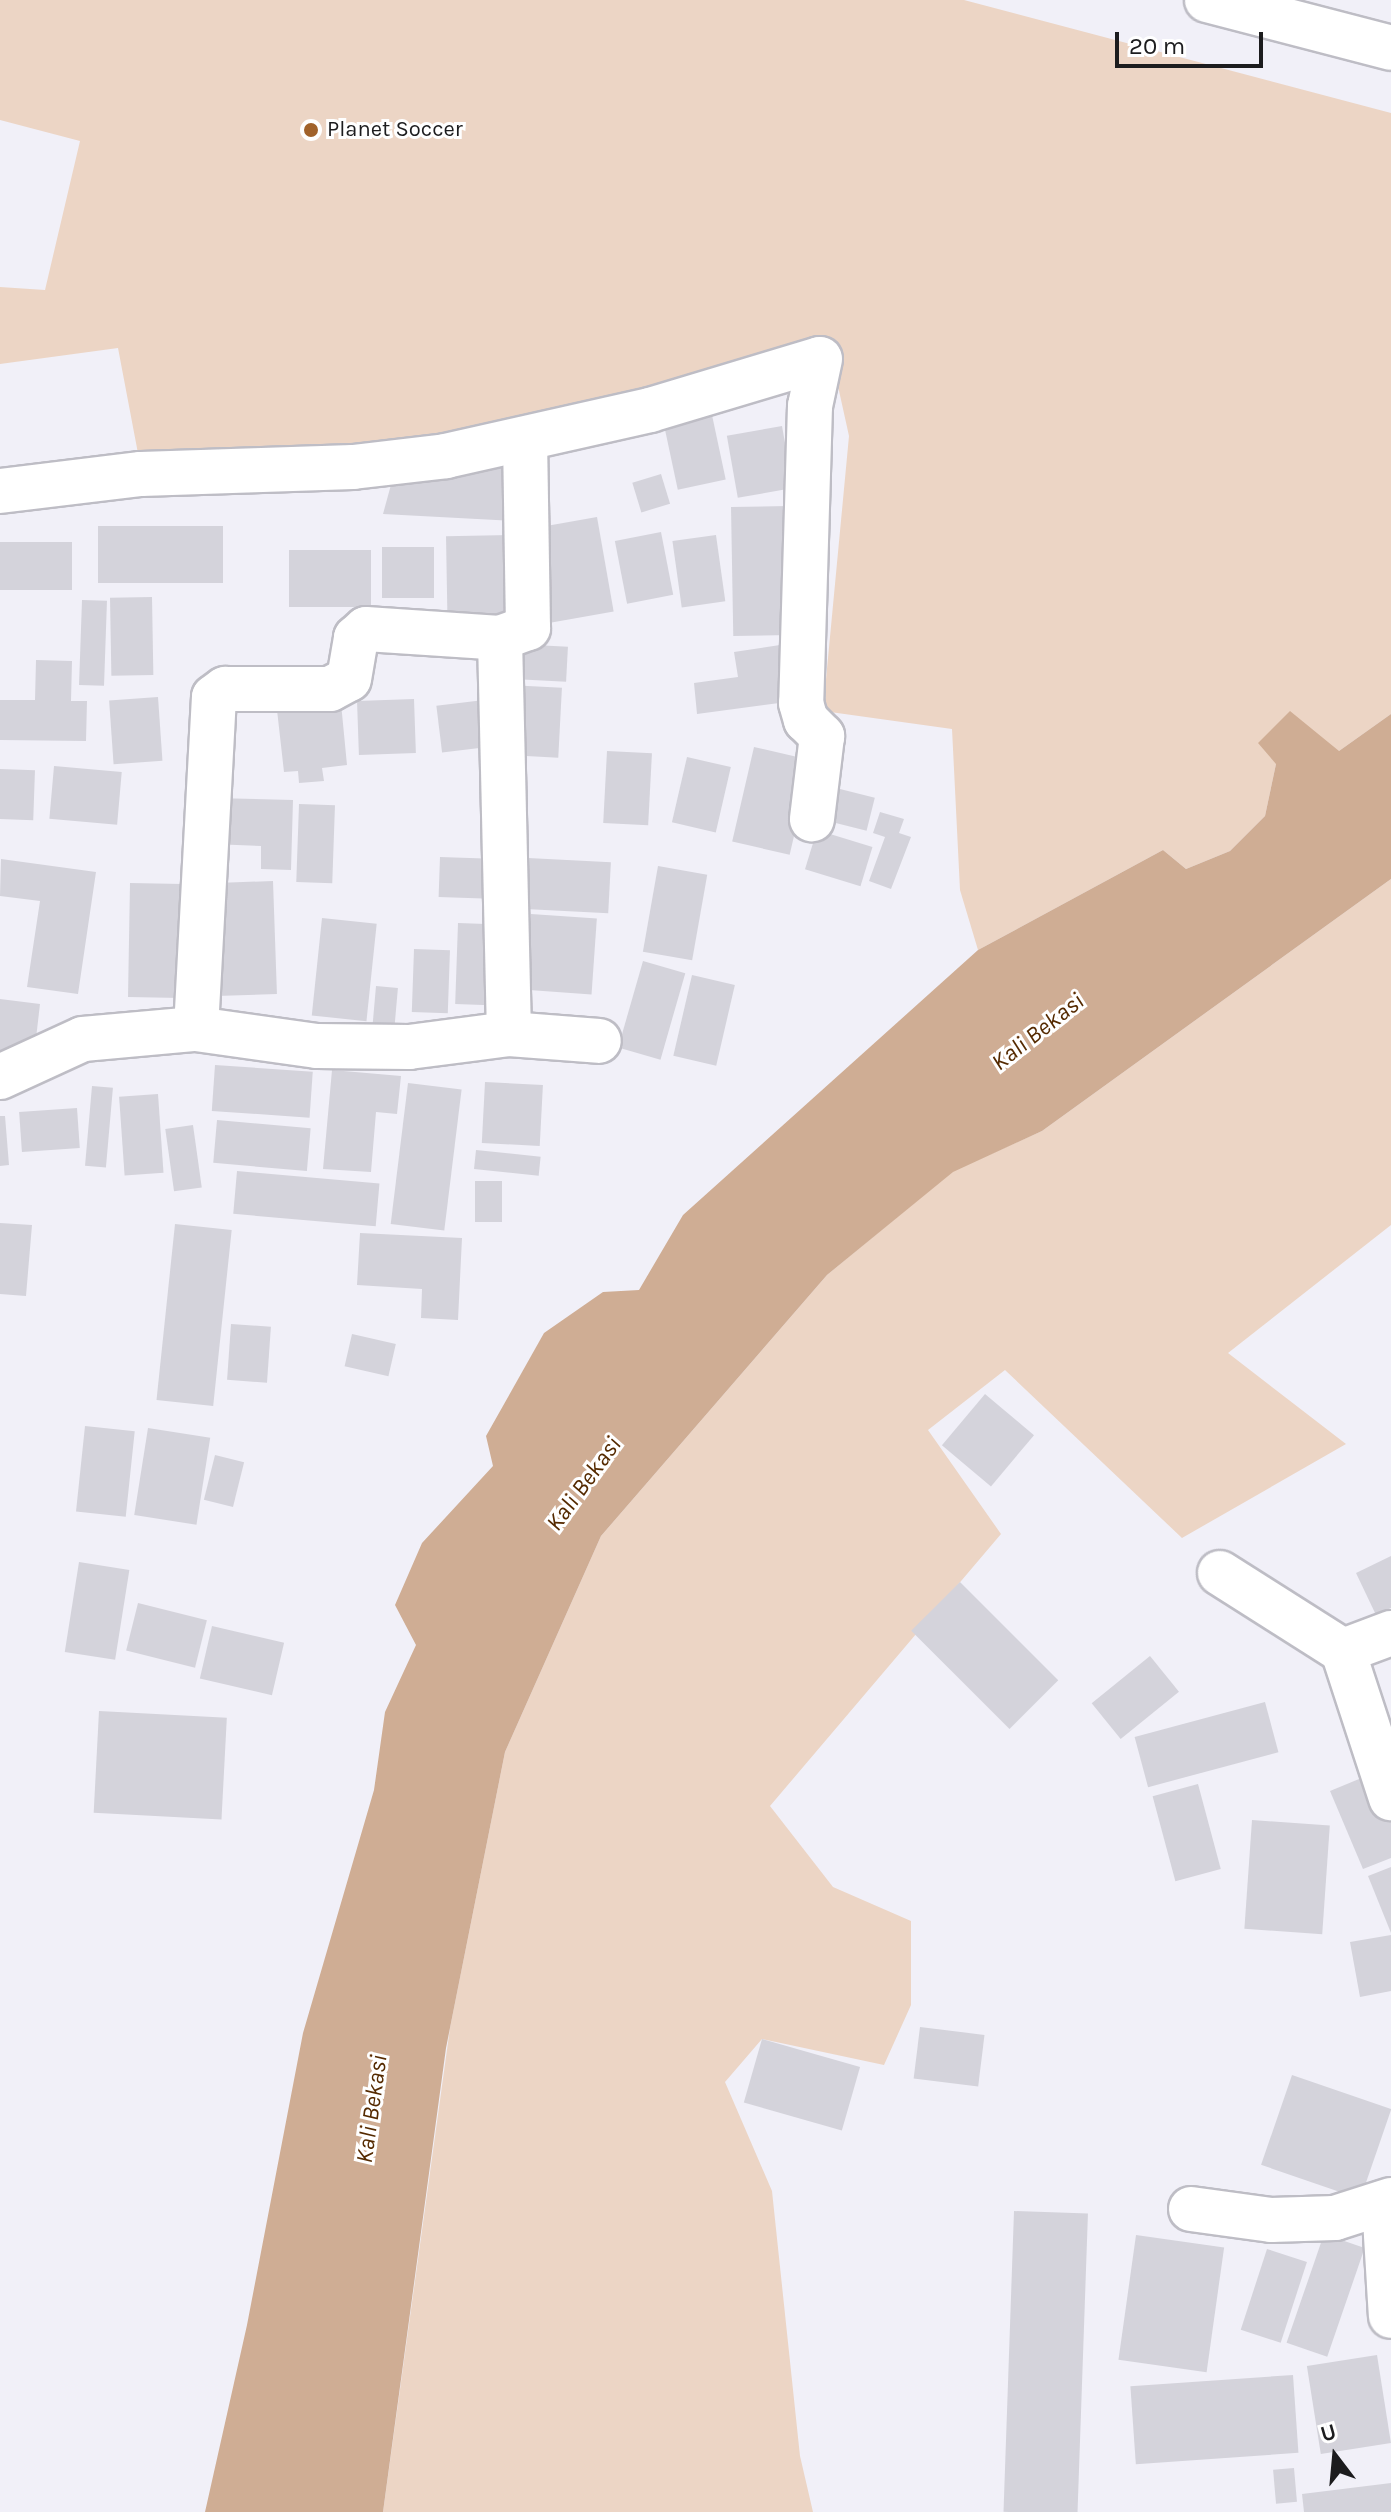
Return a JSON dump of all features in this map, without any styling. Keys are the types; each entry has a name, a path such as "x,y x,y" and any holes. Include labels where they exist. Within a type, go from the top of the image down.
{"street":[{"path":"1207,0 1391,48"},
{"path":"0,491 141,474 353,467 446,456 650,410 820,359 810,406 801,703 806,720 822,736 812,819"},
{"path":"196,1029 214,697 225,689 330,689 349,679 356,638 366,629 500,638 528,628 531,610 525,439"},
{"path":"500,638 509,1034"},
{"path":"0,1077 83,1039 196,1029 317,1046 394,1047 509,1034 599,1041"},
{"path":"1220,1573 1343,1651 1391,1798"},
{"path":"1343,1651 1391,1633"},
{"path":"1191,2209 1271,2220 1335,2218 1388,2201 1391,2316"}],"shaded area":[{"path":"0,0 964,0 1391,113 1391,714 1339,751 1276,764 1265,816 1230,851 1186,869 1163,850 978,950 960,890 952,729 823,711 849,436 830,350 459,441 140,464 118,348 0,364 0,287 45,290 80,141 0,120"},
{"path":"1391,879 1391,1225 1228,1353 1346,1444 1182,1538 1005,1370 928,1430 1001,1534 770,1806 833,1887 911,1921 911,2005 884,2065 762,2039 725,2082 772,2191 800,2456 813,2512 383,2512 450,2028 505,1752 601,1536 827,1275 953,1171 1042,1131"}],"water":[{"name":"Kali Bekasi","path":"1290,711 1339,751 1391,714 1391,879 1042,1131 953,1172 827,1275 601,1536 505,1752 446,2048 383,2512 205,2512 247,2325 303,2033 374,1790 385,1712 416,1645 395,1605 422,1543 493,1466 486,1436 544,1333 603,1292 639,1290 683,1215 978,950 1163,850 1186,869 1230,851 1265,816 1276,764 1258,743"}],"building":[{"path":"712,415 726,480 678,490 664,425"},
{"path":"782,426 793,488 738,498 727,436"},
{"path":"508,463 516,521 383,514 395,470"},
{"path":"661,474 670,504 641,512 632,483"},
{"path":"788,506 790,635 733,636 731,507"},
{"path":"597,517 614,612 552,622 535,528"},
{"path":"98,526 223,526 223,583 98,583"},
{"path":"661,532 673,595 627,604 615,541"},
{"path":"516,535 518,621 448,622 446,536"},
{"path":"716,535 725,601 682,607 672,541"},
{"path":"0,542 72,542 72,590 0,590"},
{"path":"382,547 434,547 434,598 382,598"},
{"path":"289,550 371,550 371,607 289,607"},
{"path":"152,597 153,675 111,676 110,598"},
{"path":"82,600 107,601 104,686 79,685"},
{"path":"515,644 568,647 566,682 513,679"},
{"path":"780,645 787,702 697,714 694,683 738,677 734,652"},
{"path":"36,660 72,661 71,701 87,701 86,741 0,740 0,700 35,700"},
{"path":"508,685 562,688 558,758 504,755"},
{"path":"158,697 162,761 114,764 109,700"},
{"path":"414,699 416,753 359,755 357,701"},
{"path":"484,700 490,747 442,752 436,706"},
{"path":"341,703 347,765 322,768 324,781 299,783 298,771 284,772 277,710"},
{"path":"754,747 811,760 790,855 732,842"},
{"path":"607,751 652,753 648,825 603,823"},
{"path":"687,757 731,767 716,832 672,822"},
{"path":"54,766 122,772 117,825 49,819"},
{"path":"0,769 35,770 33,820 0,819"},
{"path":"836,788 875,798 867,831 828,821"},
{"path":"213,798 293,800 291,870 261,869 261,846 211,844"},
{"path":"299,804 335,805 332,883 296,882"},
{"path":"880,812 904,819 899,833 911,837 891,889 869,881 885,837 873,833"},
{"path":"817,830 872,847 860,886 805,869"},
{"path":"440,857 499,859 498,899 439,897"},
{"path":"528,858 611,862 608,913 525,909"},
{"path":"1,859 96,872 78,994 27,987 40,901 0,896"},
{"path":"658,866 707,875 692,960 643,952"},
{"path":"273,881 277,994 208,996 204,883"},
{"path":"130,883 183,884 181,998 128,997"},
{"path":"531,914 597,919 592,994 526,990"},
{"path":"322,918 377,924 366,1021 312,1015"},
{"path":"458,923 493,924 490,1005 455,1004"},
{"path":"414,949 450,950 448,1013 412,1012"},
{"path":"643,961 685,973 660,1060 618,1048"},
{"path":"692,975 735,985 716,1066 673,1056"},
{"path":"376,986 398,988 395,1027 373,1025"},
{"path":"0,999 40,1004 34,1056 0,1052"},
{"path":"215,1065 313,1072 310,1118 212,1111"},
{"path":"332,1070 401,1076 397,1114 376,1112 371,1172 323,1169"},
{"path":"485,1082 543,1085 540,1146 482,1143"},
{"path":"408,1083 462,1090 444,1231 391,1224"},
{"path":"92,1086 113,1088 106,1168 85,1166"},
{"path":"158,1094 164,1173 125,1176 119,1097"},
{"path":"77,1108 80,1148 22,1152 19,1112"},
{"path":"0,1116 5,1116 9,1165 0,1166"},
{"path":"217,1120 311,1128 307,1171 213,1163"},
{"path":"193,1125 202,1187 174,1191 165,1129"},
{"path":"476,1150 541,1157 539,1176 474,1169"},
{"path":"237,1171 379,1183 376,1226 233,1214"},
{"path":"475,1181 502,1181 502,1222 475,1222"},
{"path":"0,1223 32,1225 26,1296 0,1294"},
{"path":"175,1224 232,1230 213,1406 156,1400"},
{"path":"360,1233 462,1238 458,1320 421,1318 422,1289 357,1285"},
{"path":"231,1324 271,1327 267,1383 227,1380"},
{"path":"352,1334 396,1344 388,1376 345,1366"},
{"path":"985,1394 1034,1435 991,1486 942,1445"},
{"path":"85,1426 135,1431 126,1517 76,1512"},
{"path":"148,1428 210,1438 196,1525 134,1515"},
{"path":"215,1455 244,1462 233,1507 204,1500"},
{"path":"1391,1556 1391,1608 1376,1615 1356,1573"},
{"path":"79,1562 129,1570 115,1660 65,1652"},
{"path":"960,1582 1058,1680 1009,1729 911,1631"},
{"path":"138,1603 207,1620 195,1668 126,1651"},
{"path":"212,1626 284,1643 272,1695 200,1679"},
{"path":"1150,1656 1179,1692 1121,1739 1092,1703"},
{"path":"1265,1702 1278,1752 1148,1787 1135,1737"},
{"path":"99,1711 227,1718 221,1820 94,1813"},
{"path":"1376,1772 1391,1810 1391,1858 1363,1869 1330,1791"},
{"path":"1198,1784 1221,1869 1175,1881 1153,1796"},
{"path":"1252,1820 1330,1825 1322,1934 1244,1929"},
{"path":"1391,1867 1391,1933 1368,1876"},
{"path":"1391,1935 1391,1991 1360,1997 1350,1942"},
{"path":"920,2027 985,2035 978,2087 914,2079"},
{"path":"762,2039 860,2067 842,2131 744,2102"},
{"path":"1292,2075 1391,2109 1360,2199 1261,2165"},
{"path":"1014,2211 1088,2214 1078,2512 1003,2512"},
{"path":"1324,2234 1365,2248 1327,2357 1287,2343"},
{"path":"1136,2235 1224,2247 1207,2372 1118,2360"},
{"path":"1267,2249 1307,2262 1281,2343 1241,2330"},
{"path":"1377,2355 1391,2443 1321,2454 1307,2366"},
{"path":"1293,2375 1298,2453 1136,2464 1130,2386"},
{"path":"1294,2468 1297,2502 1276,2504 1273,2470"},
{"path":"1391,2483 1391,2512 1304,2512 1302,2494"}],"place":[{"name":"Planet Soccer","path":"311,130"}]}
